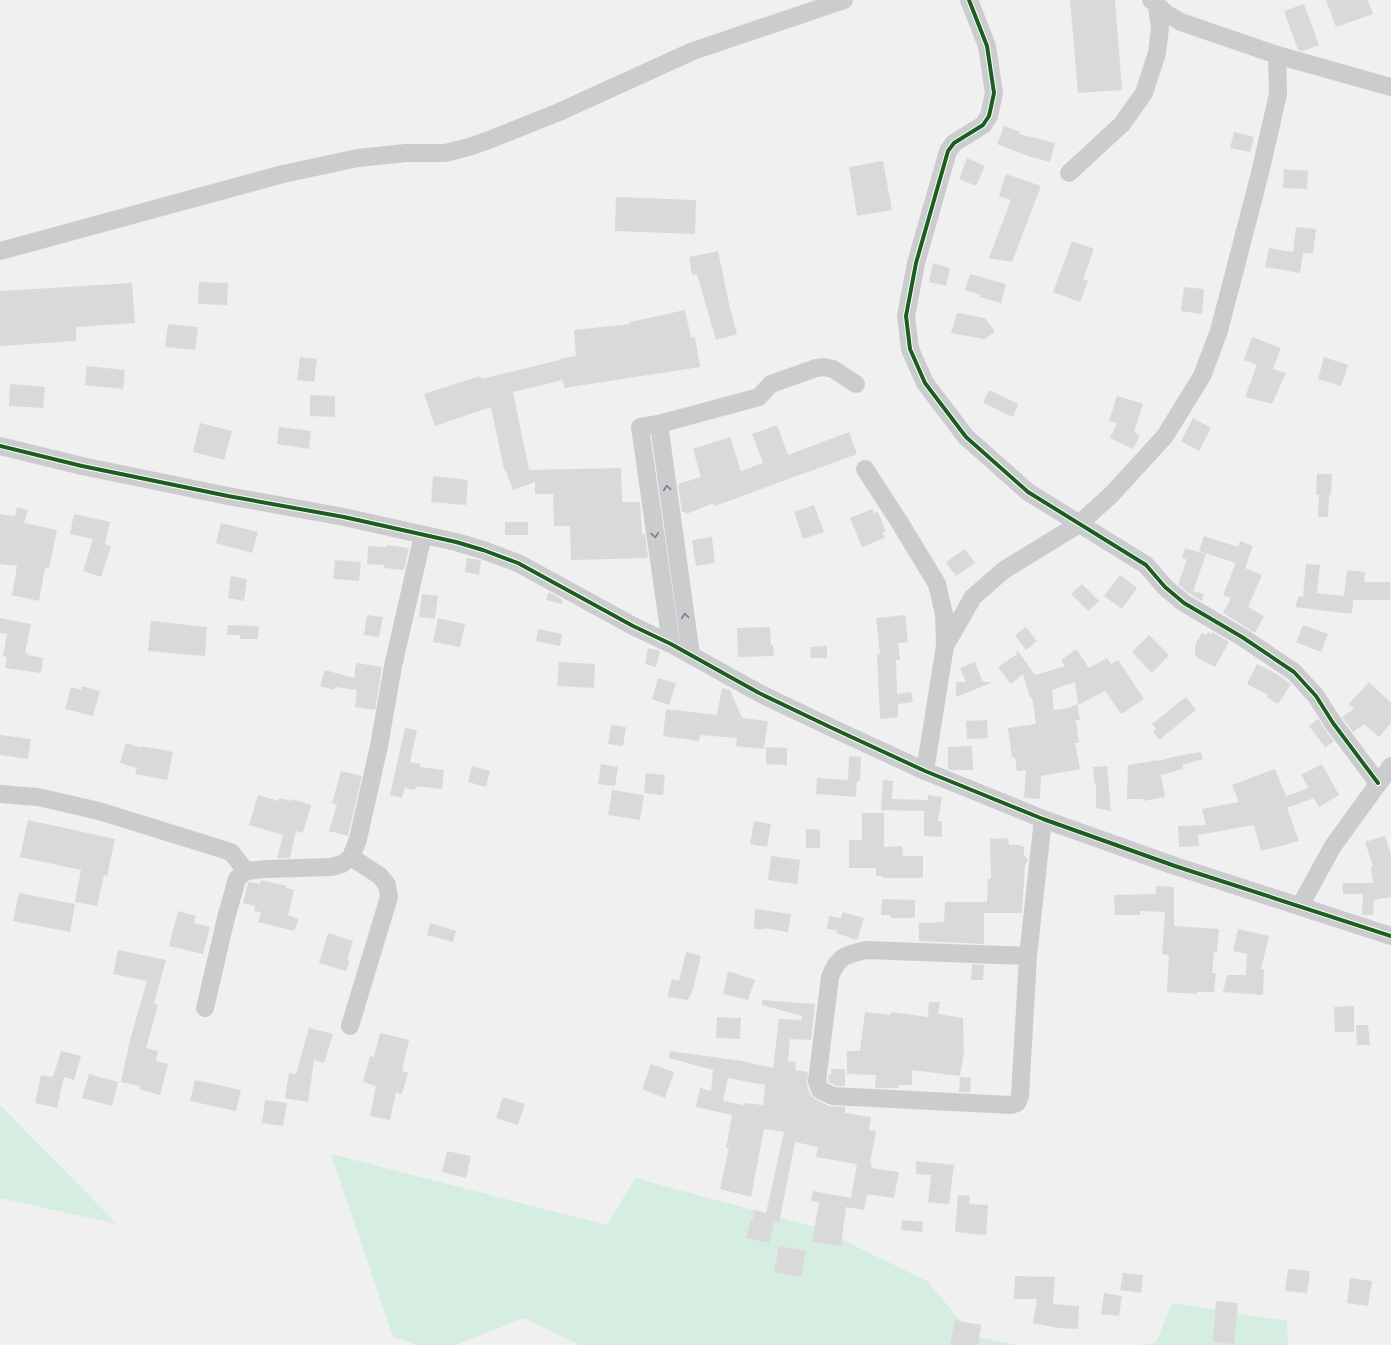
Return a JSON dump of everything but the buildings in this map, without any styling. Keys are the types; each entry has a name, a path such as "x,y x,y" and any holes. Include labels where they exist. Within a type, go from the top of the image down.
{"street":[{"path":"0,251 283,174 358,158 406,153 445,153 469,147 559,112 693,51 844,0"},
{"path":"969,0 987,46 994,93 989,116 983,125 954,143 948,151 916,264 906,316 910,349 925,383 966,437 1028,492 1146,565 1165,586 1184,603 1242,637 1294,672 1316,696 1378,783"},
{"path":"1155,2 1167,14 1181,22 1277,55 1391,87"},
{"path":"1069,174 1122,124 1144,93 1157,53 1160,28 1155,2"},
{"path":"945,646 973,597 1004,570 1079,524 1112,494 1165,436 1202,376 1219,331 1260,173 1278,94 1277,55"},
{"path":"671,644 640,429 642,426 659,424 759,397 771,384 816,368 824,367 833,369 856,384"},
{"path":"659,424 691,655"},
{"path":"1,449 228,496 344,517 483,550 518,563 633,626 671,644 759,693 925,771 1044,819 1175,866 1391,936"},
{"path":"865,469 937,584 944,614 945,646 925,771"},
{"path":"206,1008 226,918 237,879 246,871 331,867 342,864 351,857 358,839 379,746 393,666 423,535"},
{"path":"1300,906 1333,846 1391,766"},
{"path":"0,794 38,797 99,811 231,852 246,871"},
{"path":"1028,956 866,950 847,955 835,964 830,977 817,1081 820,1090 833,1096 1011,1105 1017,1103 1020,1096 1028,956 1044,819"},
{"path":"350,1026 389,897 387,885 380,876 351,857"}],"green space":[{"path":"0,1105 117,1224 0,1198"},
{"path":"331,1154 607,1225 635,1178 816,1227 927,1281 973,1336 1016,1345 580,1345 524,1318 456,1345 417,1345 393,1337"},
{"path":"1172,1303 1287,1321 1288,1345 1143,1345 1156,1342"}],"cycle path":[{"path":"969,0 987,46 994,93 989,116 983,125 954,143 948,151 916,263 906,316 910,349 925,383 966,437 1028,492 1146,565 1165,587 1184,603 1242,637 1294,672 1316,696 1333,723 1378,783"},
{"path":"0,446 82,466 228,496 344,517 456,542 483,550 518,563 633,626 671,644 759,693 925,771 1043,819 1175,866 1391,936"}]}
